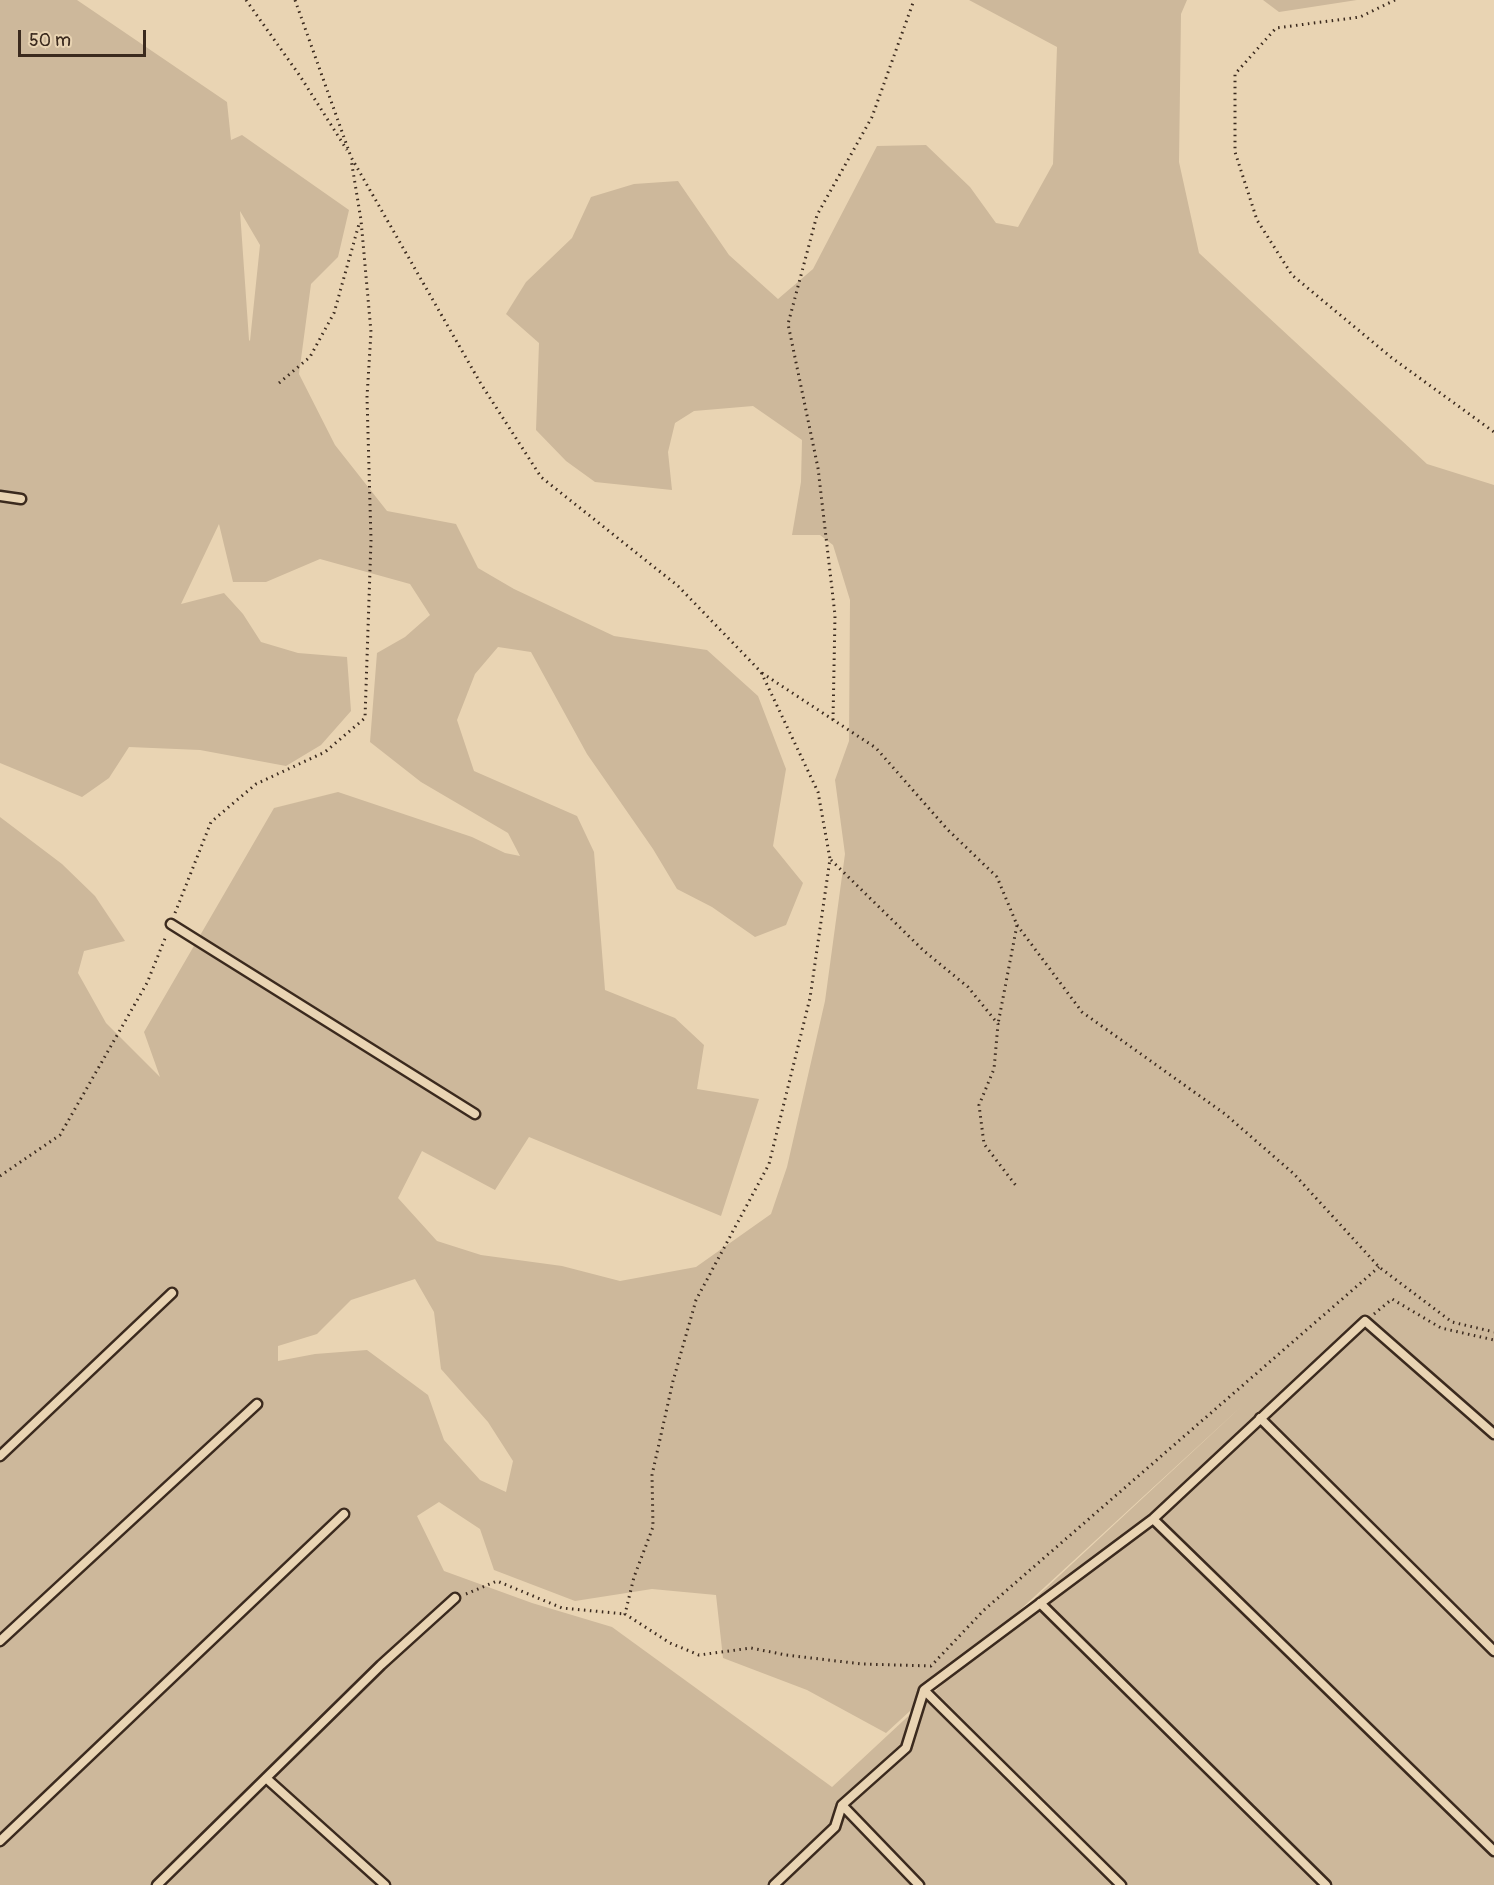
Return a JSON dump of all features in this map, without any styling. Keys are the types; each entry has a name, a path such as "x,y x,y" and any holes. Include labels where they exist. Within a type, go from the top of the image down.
{"lane":[{"path":"0,496 21,500"},
{"path":"171,924 475,1114"},
{"path":"0,1456 172,1293"},
{"path":"774,1885 835,1827 842,1805 906,1748 924,1690 1153,1519 1365,1321 1494,1434"},
{"path":"0,1641 257,1404"},
{"path":"1260,1418 1494,1651"},
{"path":"0,1841 344,1514"},
{"path":"1153,1519 1494,1851"},
{"path":"163,1883 381,1665 456,1598"},
{"path":"1040,1603 1326,1885"},
{"path":"924,1690 1120,1885"},
{"path":"266,1778 385,1885"},
{"path":"842,1805 919,1885"}],"path":[{"path":"246,0 300,76 351,157 480,384 541,477 678,586 761,672 876,748 947,829 997,877 1017,925 1082,1012 1225,1114 1260,1144 1294,1174 1379,1267 1452,1323 1494,1332"},
{"path":"0,1176 60,1135 147,982 211,822 256,784 325,752 365,718 371,540 367,397 371,332 361,220 351,157 295,0"},
{"path":"833,720 835,615 818,468 788,324 817,215 872,117 914,0"},
{"path":"1395,0 1360,17 1276,28 1235,74 1235,152 1257,220 1292,275 1392,358 1494,432"},
{"path":"279,383 310,357 334,312 361,220"},
{"path":"625,1614 634,1577 652,1527 651,1475 673,1381 696,1300 769,1164 810,998 830,860 818,792 761,672"},
{"path":"830,860 924,951 968,987 998,1024"},
{"path":"1017,925 998,1024 994,1069 979,1105 984,1144 1017,1187"},
{"path":"456,1598 497,1581 562,1608 625,1614 670,1643 699,1655 751,1648 786,1655 862,1664 932,1666 984,1610 1379,1267"},
{"path":"1365,1321 1392,1299 1441,1328 1494,1340"}],"shaded area":[{"path":"0,0 77,0 227,102 231,140 242,135 349,210 338,257 311,284 299,374 335,445 387,511 456,524 478,568 514,589 614,636 707,650 758,696 786,769 773,846 803,883 786,925 755,937 712,907 677,889 653,849 587,754 531,652 498,647 475,674 457,720 474,771 577,816 594,852 605,990 675,1018 704,1045 697,1089 759,1099 721,1216 529,1137 495,1190 422,1151 398,1198 437,1241 481,1255 562,1266 620,1281 696,1267 771,1214 787,1167 825,1001 845,854 835,780 849,741 850,600 833,545 820,535 792,535 801,482 802,440 753,406 694,411 675,423 668,452 672,490 595,482 566,461 536,430 539,343 506,314 526,282 572,238 591,197 634,184 678,181 729,255 778,299 813,269 877,146 926,145 970,187 996,223 1018,227 1053,164 1057,47 969,0 1187,0 1181,14 1179,162 1199,253 1427,464 1494,485 1494,1885 0,1885 0,817 62,864 95,896 125,941 84,951 78,973 106,1023 160,1077 144,1032 274,808 338,792 472,837 505,853 520,856 508,833 421,782 370,742 377,653 405,637 430,615 410,584 320,559 266,582 233,582 219,524 181,604 224,593 243,614 261,642 298,653 347,657 351,711 321,745 286,766 200,750 129,747 109,778 82,797 0,763","holes":["240,211 260,245 250,341 249,340","415,1279 434,1312 441,1369 488,1422 513,1461 506,1492 480,1480 444,1440 428,1395 367,1350 315,1354 278,1361 278,1346 317,1334 351,1300","1244,1404 832,1787 612,1627 532,1603 444,1571 417,1516 439,1502 480,1529 494,1570 575,1601 652,1589 716,1595 723,1658 807,1690 886,1733"]},
{"path":"1263,0 1357,0 1279,12"}]}
